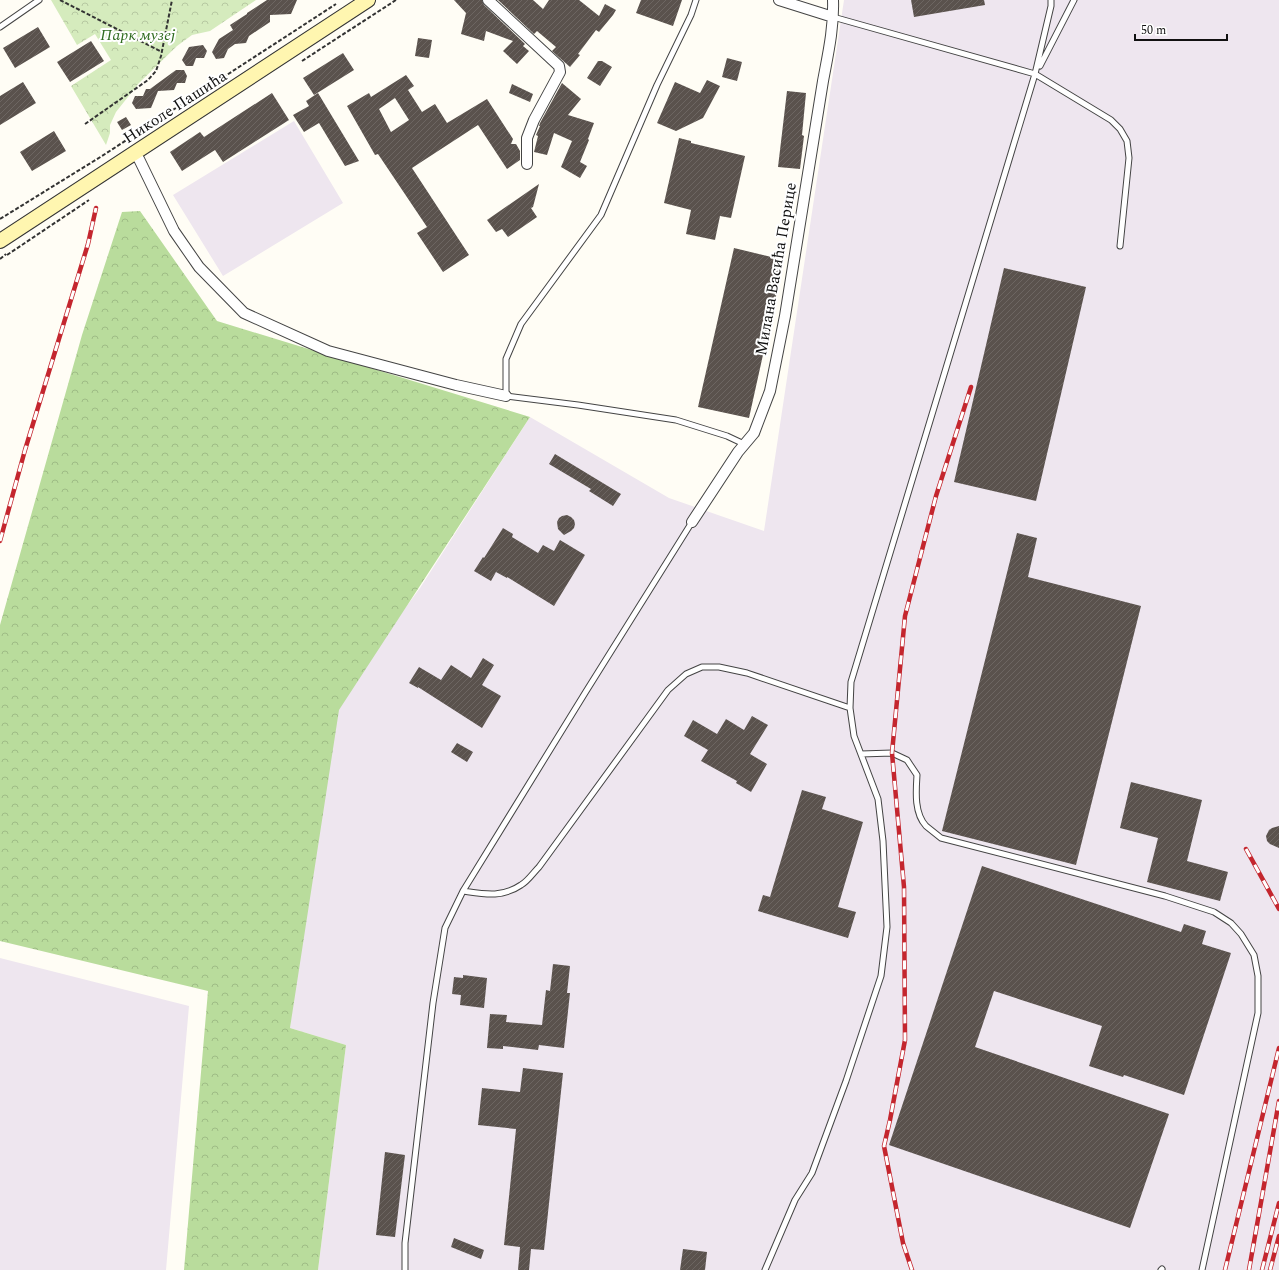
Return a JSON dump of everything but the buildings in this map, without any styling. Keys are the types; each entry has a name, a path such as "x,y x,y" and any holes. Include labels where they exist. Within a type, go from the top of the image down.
{"street":[{"name":"Николе Пашића","path":"0,242 368,0"},
{"path":"488,0 559,66 560,72 534,120 527,138 527,164"},
{"path":"779,0 834,17"},
{"name":"Милана Васића Перице","path":"692,522 738,452 754,433 770,392 785,316 829,52 834,17 833,0"},
{"path":"134,154 139,159 174,231 199,267 244,313 328,351 456,385 506,396"}],"lane":[{"path":"0,27 39,0"},
{"path":"696,0 691,15 657,85 601,216 521,324 506,359 506,396 676,420 727,436 744,444"},
{"path":"765,1270 795,1200 812,1174 846,1081 881,976 887,927 883,841 878,798 854,736 850,708 851,682 1035,74 1051,6 1050,0"},
{"path":"1035,74 1074,0"},
{"path":"834,17 1035,74 1111,120 1120,129 1127,141 1129,158 1120,246"},
{"path":"405,1270 405,1243 433,1002 445,928 463,891 692,522"},
{"path":"463,891 493,895 508,892 522,885 539,867 668,690 686,674 702,667 719,667 747,673 850,708"},
{"path":"861,754 892,753 907,760 917,774 915,794 921,817 926,826 941,838 1165,896 1214,912 1231,923 1241,934 1254,956 1258,976 1258,1013 1202,1270"}],"path":[{"path":"60,0 162,52"},
{"path":"85,124 148,80 156,71 162,52 172,0"},
{"path":"0,219 102,156 342,0"},
{"path":"296,65 396,0"},
{"path":"7,255 90,199"}],"shaded area":[{"path":"844,0 1279,0 1279,1270 318,1270 346,1045 290,1028 328,713 420,588 530,417 669,498 764,531"},
{"path":"294,121 343,203 223,276 173,195"},
{"path":"0,958 189,1006 166,1270 0,1270"}],"green space":[{"name":"Парк музеј","path":"51,0 256,0 210,31 192,35 177,46 139,83 116,112 110,125 110,133 106,145 71,86 111,60 95,34 77,45"},
{"path":"140,211 217,321 530,417 339,710 290,1028 346,1045 318,1270 184,1270 208,991 0,941 0,625 82,335 122,212"}],"railway":[{"path":"0,541 25,450 88,244 96,208"},
{"path":"912,1270 903,1243 884,1146 905,1040 904,887 892,753 905,616 936,496 971,387"},
{"path":"1246,849 1279,909"},
{"path":"1225,1270 1279,1048"},
{"path":"1249,1270 1279,1101"},
{"path":"1262,1270 1279,1203"},
{"path":"1270,1270 1279,1236"}]}
